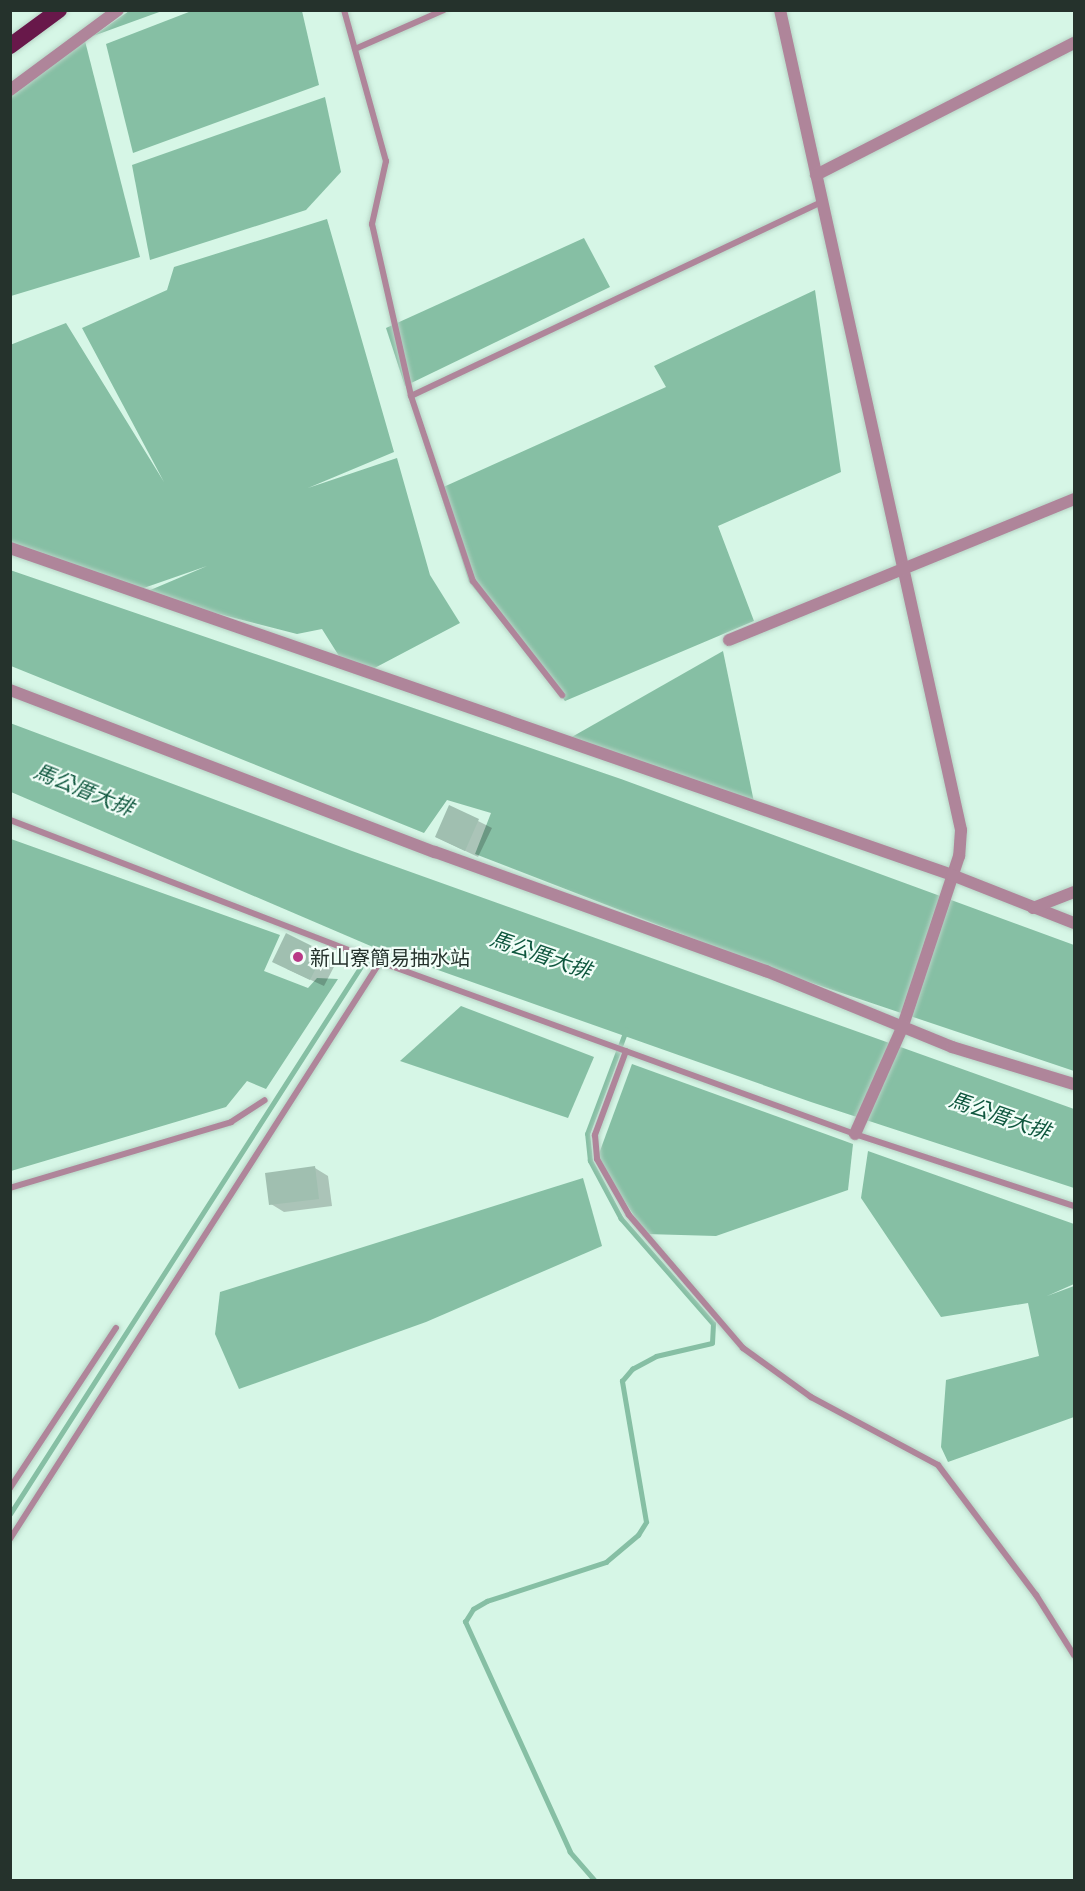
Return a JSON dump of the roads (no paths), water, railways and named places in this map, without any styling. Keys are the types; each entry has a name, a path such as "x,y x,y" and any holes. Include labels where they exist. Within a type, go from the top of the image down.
{"highway":[{"path":"10,45 59,10"}],"street":[{"path":"10,90 118,10"},
{"path":"780,10 961,830 959,856 902,1028 855,1134"},
{"path":"816,175 1074,43"},
{"path":"729,640 904,572 1074,499"},
{"path":"10,548 952,875 1074,923"},
{"path":"10,690 435,852 766,971 902,1028 1074,1084"},
{"path":"1033,908 1074,892"}],"lane":[{"path":"344,10 386,161 372,224 411,396 473,581 562,695"},
{"path":"355,49 444,10"},
{"path":"411,396 822,202"},
{"path":"10,820 380,963 855,1134 1074,1206"},
{"path":"10,1539 380,963"},
{"path":"625,1051 595,1135 597,1160 629,1215 743,1348 812,1397 938,1465 1036,1595 1074,1655"},
{"path":"10,1188 231,1122 265,1100"},
{"path":"10,1488 116,1328"}],"water":[{"path":"194,10 302,11 319,85 133,153 106,44"},
{"path":"129,11 162,11 93,36"},
{"path":"85,41 140,257 11,296 10,96"},
{"path":"325,97 341,172 306,210 150,260 132,165"},
{"path":"327,219 394,452 308,488 397,458 430,575 460,623 367,672 344,664 322,629 297,634 141,594 207,566 138,590 11,544 10,345 66,323 164,482 82,328 167,290 174,267"},
{"path":"584,238 610,287 405,386 386,328"},
{"path":"815,290 841,472 718,526 754,621 565,701 469,582 439,489 666,387 654,366"},
{"path":"10,570 621,779 1074,945 1074,1071 782,973 475,854 491,813 447,800 424,833 11,666"},
{"path":"723,651 755,807 563,742"},
{"name":"馬公厝大排","path":"10,723 352,851 1074,1109 1074,1188 811,1102 373,947 11,792"},
{"path":"11,839 280,935 264,971 308,988 317,978 338,979 266,1089 247,1081 226,1107 11,1171"},
{"path":"461,1006 594,1057 568,1118 400,1061"},
{"path":"632,1064 853,1144 848,1190 716,1236 646,1234 597,1159"},
{"path":"868,1151 1074,1224 1074,1284 1047,1296 1074,1286 1074,1417 948,1462 941,1447 946,1380 1039,1356 1028,1303 941,1317 861,1198"},
{"path":"583,1178 602,1246 426,1322 239,1389 215,1334 220,1292"}],"waterway":[{"path":"10,1514 360,968"},
{"path":"594,1880 570,1852 465,1622 473,1609 487,1601 606,1562 638,1535 646,1522 622,1381 632,1369 656,1356 712,1343 713,1324 621,1219 590,1161 587,1134 626,1030"}],"place":[{"name":"新山寮簡易抽水站","path":"298,957"}]}
